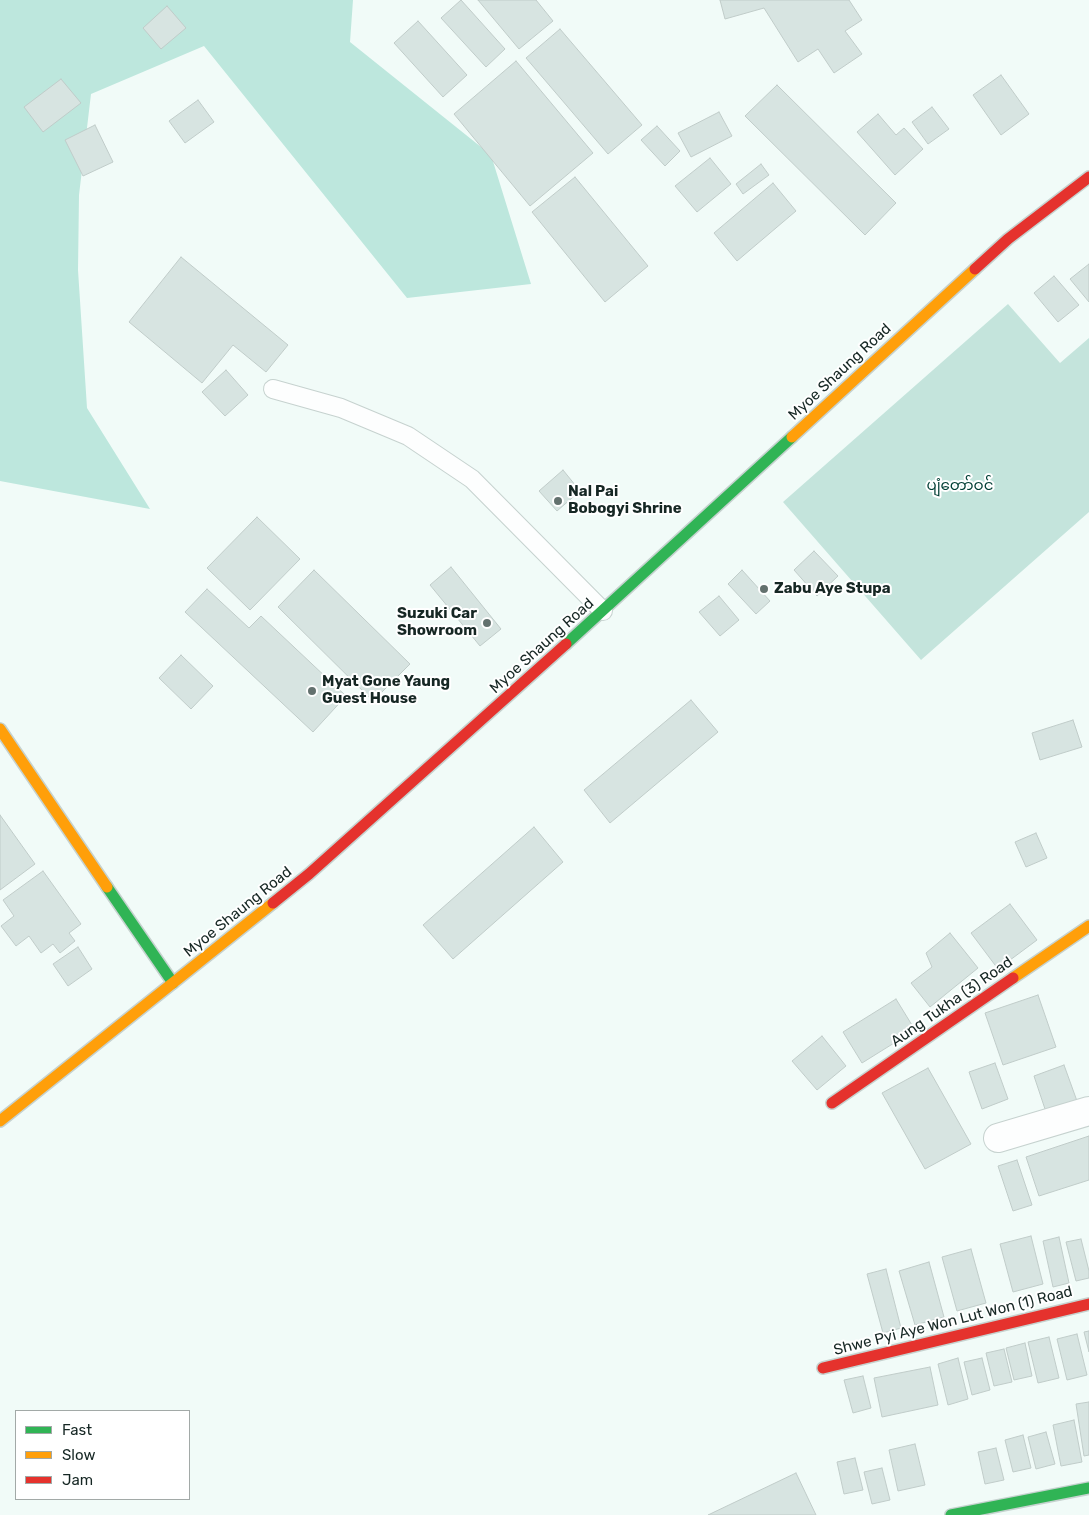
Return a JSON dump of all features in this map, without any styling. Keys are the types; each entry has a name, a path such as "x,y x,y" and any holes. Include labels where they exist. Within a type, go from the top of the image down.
{"main road":[{"name":"Myoe Shaung Road","path":"0,1121 309,874 603,611 1008,238 1089,176"},
{"path":"0,729 172,983"},
{"name":"Aung Tukha (3) Road","path":"832,1103 1089,926"},
{"name":"Shwe Pyi Aye Won Lut Won (1) Road","path":"823,1368 1089,1304"},
{"path":"951,1515 1089,1488"}],"street":[{"path":"998,1138 1089,1110"}],"lane":[{"path":"273,389 341,408 408,436 472,479 603,611"}],"green space":[{"path":"0,0 353,0 350,42 491,155 531,284 407,298 204,46 91,94 79,195 78,270 87,408 150,509 0,481"},
{"name":"ပျံတော်ဝင်","path":"1008,304 1060,363 1089,338 1089,512 921,660 783,502"}],"building":[{"path":"461,0 505,49 486,67 441,18"},
{"path":"478,0 536,0 553,21 519,49"},
{"path":"720,0 849,0 862,20 845,31 862,54 834,73 818,49 798,62 764,8 725,19"},
{"path":"167,6 186,28 161,49 143,28"},
{"path":"418,21 467,75 443,97 394,43"},
{"path":"560,29 642,125 608,154 526,58"},
{"path":"516,61 593,153 530,206 454,114"},
{"path":"1001,75 1029,114 1001,135 973,95"},
{"path":"61,79 81,103 43,132 24,107"},
{"path":"777,85 896,203 865,235 745,116"},
{"path":"198,100 214,122 185,143 169,121"},
{"path":"932,107 949,129 928,144 912,122"},
{"path":"719,112 732,136 691,157 678,133"},
{"path":"878,114 896,135 904,128 923,149 895,175 857,132"},
{"path":"95,125 113,162 83,176 65,140"},
{"path":"657,126 680,151 665,166 641,140"},
{"path":"710,158 731,184 697,212 675,186"},
{"path":"761,164 769,175 743,194 736,184"},
{"path":"575,177 648,266 605,302 532,212"},
{"path":"773,183 796,211 737,261 714,233"},
{"path":"181,257 288,345 266,372 233,345 202,383 129,322"},
{"path":"1089,264 1089,302 1070,279"},
{"path":"1054,276 1079,305 1058,322 1034,293"},
{"path":"226,370 248,395 225,416 202,392"},
{"name":"Nal Pai Bobogyi Shrine","path":"563,470 580,491 557,511 539,491"},
{"path":"257,517 300,559 250,610 207,568"},
{"path":"814,551 838,576 817,596 794,570"},
{"path":"451,567 501,629 480,646 430,585"},
{"path":"314,570 410,664 373,701 278,607"},
{"path":"742,570 770,601 756,614 728,584"},
{"path":"207,589 249,628 261,616 346,696 313,732 185,612"},
{"path":"719,596 739,620 720,636 699,612"},
{"path":"181,655 213,686 191,709 159,678"},
{"path":"691,700 718,732 610,823 584,790"},
{"path":"1073,720 1082,747 1040,760 1032,733"},
{"path":"0,815 35,864 0,890"},
{"path":"534,827 563,862 453,959 423,925"},
{"path":"1036,833 1047,858 1026,867 1015,842"},
{"path":"43,871 81,924 69,933 75,941 60,953 53,944 41,953 29,936 16,946 1,926 14,916 3,900"},
{"path":"1010,904 1037,940 998,969 971,933"},
{"path":"950,933 978,968 930,1007 911,983 932,967 926,953"},
{"path":"78,947 92,969 68,986 53,964"},
{"path":"1038,995 1056,1047 1003,1065 985,1013"},
{"path":"896,999 915,1030 862,1063 843,1032"},
{"path":"822,1036 846,1066 817,1090 792,1061"},
{"path":"995,1063 1008,1099 982,1109 969,1072"},
{"path":"1064,1065 1077,1101 1046,1112 1034,1076"},
{"path":"928,1068 971,1144 925,1169 882,1093"},
{"path":"1089,1136 1089,1180 1039,1196 1026,1157"},
{"path":"1017,1160 1032,1205 1013,1211 998,1166"},
{"path":"1031,1236 1043,1284 1013,1292 1000,1244"},
{"path":"1059,1237 1069,1283 1053,1287 1043,1241"},
{"path":"1081,1239 1089,1278 1076,1281 1066,1242"},
{"path":"971,1249 986,1303 957,1311 942,1257"},
{"path":"929,1262 944,1317 915,1325 899,1271"},
{"path":"886,1269 901,1328 883,1333 867,1274"},
{"path":"1089,1331 1089,1352 1084,1332"},
{"path":"1077,1334 1087,1375 1067,1380 1057,1339"},
{"path":"1049,1337 1059,1378 1038,1383 1028,1342"},
{"path":"1025,1343 1032,1376 1014,1380 1006,1348"},
{"path":"1004,1349 1012,1382 994,1386 986,1353"},
{"path":"958,1358 968,1399 948,1405 938,1364"},
{"path":"982,1358 990,1390 972,1395 964,1362"},
{"path":"930,1367 938,1405 882,1417 874,1378"},
{"path":"863,1376 871,1408 853,1413 844,1380"},
{"path":"1089,1402 1089,1455 1084,1456 1076,1404"},
{"path":"1074,1420 1082,1462 1061,1466 1053,1425"},
{"path":"1046,1432 1055,1464 1036,1469 1028,1437"},
{"path":"1023,1435 1031,1468 1013,1472 1005,1440"},
{"path":"915,1444 925,1485 898,1491 889,1450"},
{"path":"996,1448 1004,1480 985,1484 978,1452"},
{"path":"855,1458 863,1490 844,1494 837,1462"},
{"path":"882,1468 890,1500 872,1504 864,1472"},
{"path":"796,1473 816,1515 708,1515"}],"traffic: fast":[{"path":"566,644 792,437"},
{"path":"107,887 173,983"},
{"path":"951,1515 1089,1488"}],"traffic: slow":[{"path":"792,437 975,269"},
{"path":"0,729 107,887"},
{"path":"0,1121 273,903"},
{"path":"1013,978 1089,926"}],"traffic: jam":[{"path":"975,269 1008,239 1089,177"},
{"path":"273,903 309,874 566,644"},
{"path":"832,1103 1013,978"},
{"path":"823,1368 1089,1304"}],"place":[{"name":"Nal Pai Bobogyi Shrine","path":"558,501"},
{"name":"Zabu Aye Stupa","path":"764,589"},
{"name":"Suzuki Car Showroom","path":"487,623"},
{"name":"Myat Gone Yaung Guest House","path":"312,691"}]}
